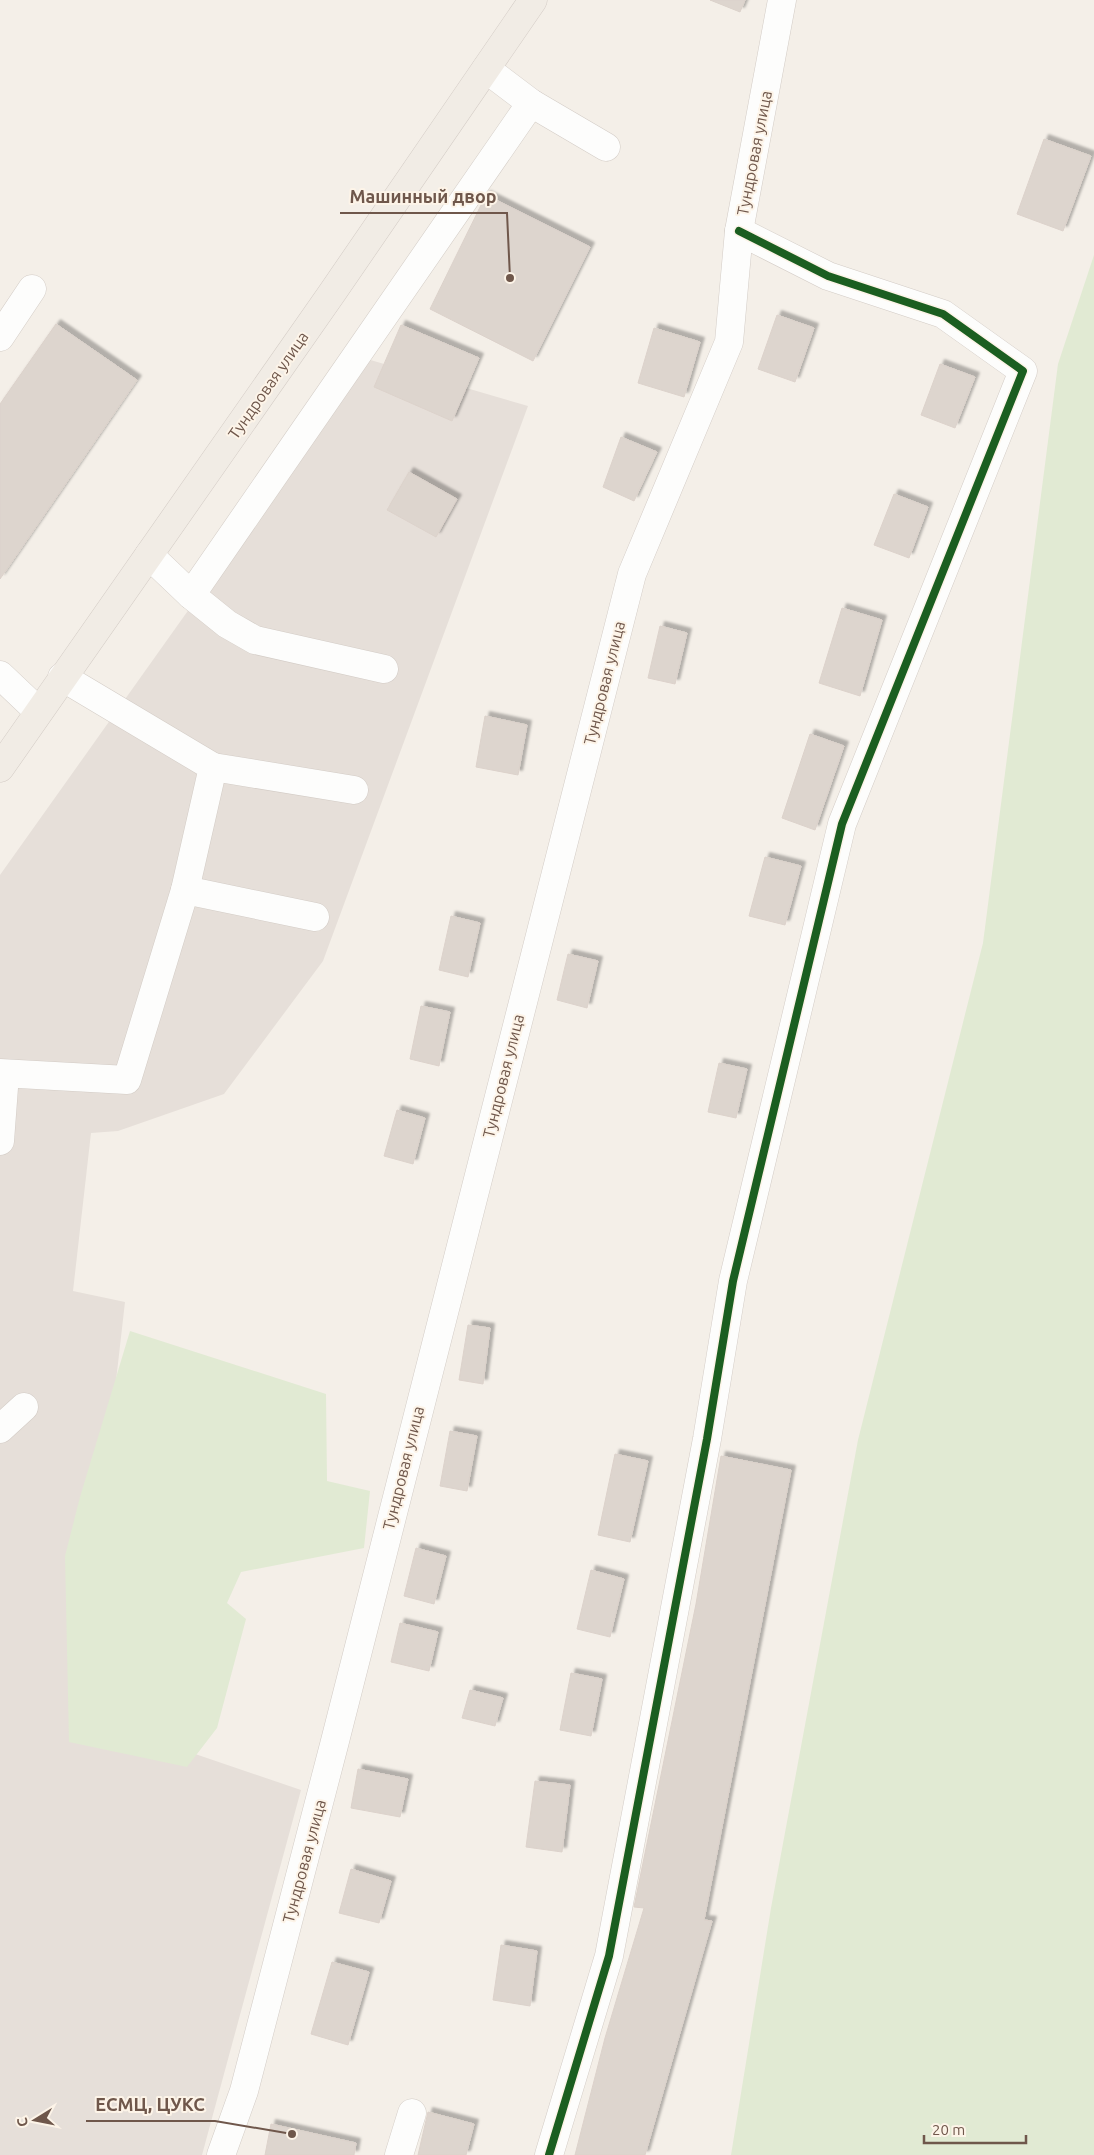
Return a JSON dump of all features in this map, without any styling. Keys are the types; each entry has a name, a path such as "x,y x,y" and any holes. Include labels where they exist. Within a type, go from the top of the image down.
{"main road":[{"name":"Тундровая улица","path":"0,768 533,0"}],"street":[{"name":"Тундровая улица","path":"221,2155 244,2092 632,574 729,342 739,231 782,0"},
{"path":"486,69 531,103 606,147"},
{"path":"191,595 531,103"},
{"path":"549,2155 609,1956 707,1439 733,1281 842,824 1023,371 943,314 828,276 739,231"},
{"path":"0,337 32,289"},
{"path":"149,555 191,595 227,624 255,640 384,668"},
{"path":"0,675 38,711"},
{"path":"62,677 213,766 354,790"},
{"path":"0,1141 3,1073 127,1080 185,890 213,766"},
{"path":"185,890 316,917"},
{"path":"0,1429 24,1407"},
{"path":"399,2155 412,2113"}],"shaded area":[{"path":"367,359 528,406 323,961 224,1094 118,1131 91,1133 73,1291 125,1302 78,1714 301,1790 202,2155 0,2155 0,875"}],"green space":[{"path":"1094,255 1094,2155 731,2155 771,1908 858,1440 983,943 1058,364"},
{"path":"130,1331 326,1394 327,1481 370,1491 364,1548 241,1572 227,1603 246,1619 217,1728 187,1767 69,1742 65,1556 80,1497"}],"building":[{"path":"710,0 745,0 740,12"},
{"path":"1044,139 1091,156 1063,231 1017,214"},
{"path":"486,195 590,247 533,361 430,309"},
{"path":"777,315 814,328 795,382 758,369"},
{"path":"56,324 137,380 0,579 0,404"},
{"path":"401,325 479,358 452,421 374,387"},
{"path":"654,328 700,342 684,397 638,383"},
{"path":"940,364 975,377 955,428 921,415"},
{"path":"621,437 657,452 634,501 603,487"},
{"path":"409,472 457,499 436,537 387,510"},
{"path":"894,494 928,507 909,558 874,545"},
{"path":"842,608 882,620 860,696 819,683"},
{"path":"660,626 687,633 675,684 648,678"},
{"path":"485,716 527,725 518,775 476,767"},
{"path":"810,734 844,746 815,830 782,818"},
{"path":"765,857 801,866 785,925 749,916"},
{"path":"451,916 480,923 468,977 439,970"},
{"path":"568,954 598,961 587,1008 557,1000"},
{"path":"421,1006 450,1012 439,1066 410,1059"},
{"path":"719,1063 747,1069 736,1118 708,1112"},
{"path":"397,1110 425,1118 413,1164 384,1156"},
{"path":"468,1325 490,1328 483,1384 459,1380"},
{"path":"450,1431 477,1436 467,1491 440,1486"},
{"path":"615,1454 648,1461 630,1542 598,1535"},
{"path":"721,1456 791,1470 704,1920 712,1921 645,2155 575,2155 605,2038 644,1908 634,1907 696,1604"},
{"path":"416,1548 446,1556 434,1604 404,1596"},
{"path":"591,1570 624,1579 610,1637 577,1629"},
{"path":"400,1623 438,1632 429,1671 391,1662"},
{"path":"571,1673 602,1679 591,1736 560,1730"},
{"path":"470,1690 503,1698 495,1726 462,1718"},
{"path":"358,1769 408,1779 400,1817 351,1808"},
{"path":"535,1781 570,1785 562,1852 526,1847"},
{"path":"351,1869 391,1881 379,1923 339,1913"},
{"path":"501,1945 537,1951 530,2006 493,2000"},
{"path":"332,1962 369,1972 348,2045 311,2034"},
{"path":"428,2112 474,2124 466,2155 418,2155"},
{"path":"271,2124 356,2143 354,2155 265,2155"}],"cycle path":[{"path":"549,2155 609,1956 707,1439 733,1281 842,824 1023,371 943,314 828,276 739,231"}],"place":[{"name":"Машинный двор","path":"510,278"},
{"name":"ЕСМЦ, ЦУКС","path":"292,2134"}]}
